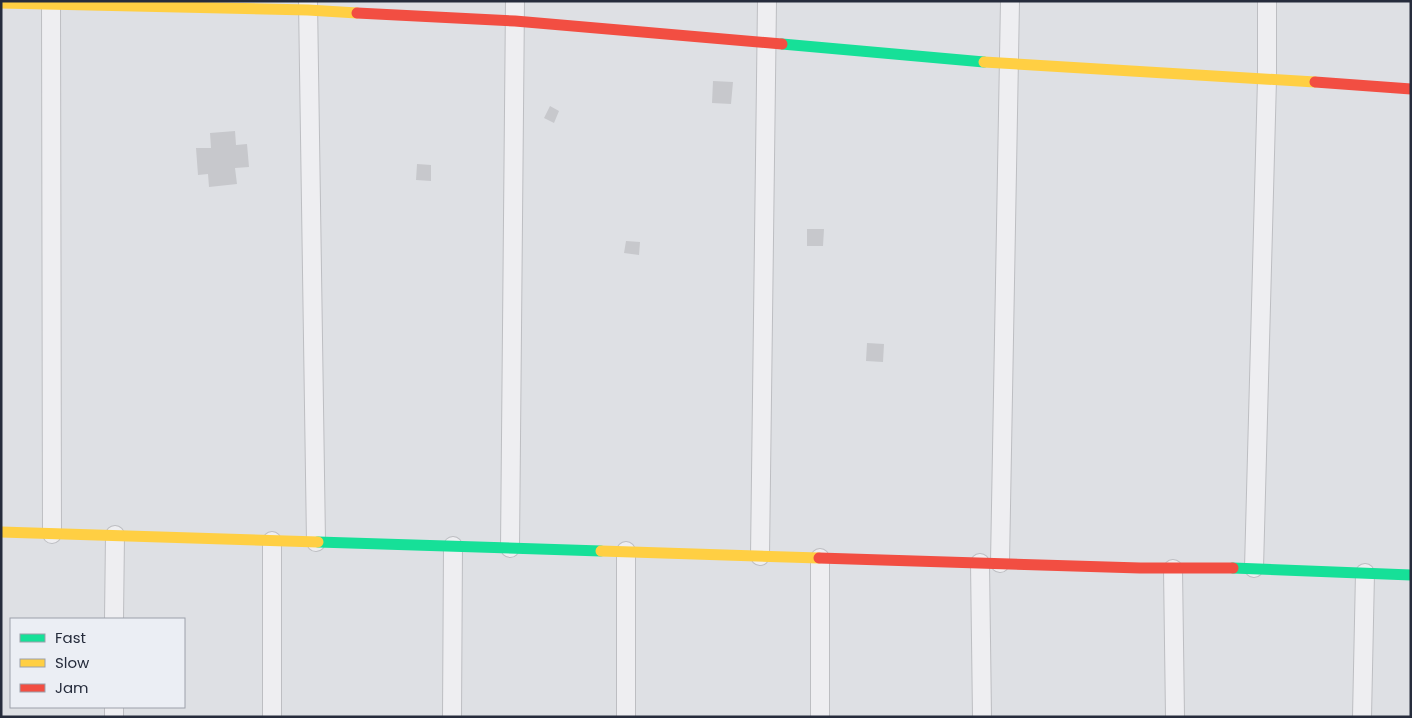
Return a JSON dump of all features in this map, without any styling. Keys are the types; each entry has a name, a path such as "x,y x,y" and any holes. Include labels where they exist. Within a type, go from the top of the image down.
{"street":[{"path":"510,548 515,1"},
{"path":"760,556 767,1"},
{"path":"1000,563 1010,1"},
{"path":"1254,568 1267,79 1267,1"},
{"path":"51,2 52,534"},
{"path":"1,3 308,6 515,21 1010,64 1411,89"},
{"path":"308,6 316,542"},
{"path":"1,532 1173,569 1254,568 1411,575"},
{"path":"114,618 115,535"},
{"path":"272,541 272,717"},
{"path":"452,717 453,546"},
{"path":"626,551 626,717"},
{"path":"820,558 820,717"},
{"path":"980,563 982,717"},
{"path":"1173,569 1175,717"},
{"path":"1362,717 1365,573"}],"building":[{"path":"713,81 733,82 731,104 712,103"},
{"path":"550,106 559,111 554,123 544,118"},
{"path":"235,131 236,145 247,144 249,167 235,168 237,184 209,187 208,174 198,175 196,148 211,148 210,133"},
{"path":"417,164 431,165 431,181 416,180"},
{"path":"807,229 824,229 823,246 807,246"},
{"path":"626,241 640,242 639,255 624,253"},
{"path":"867,343 884,344 883,362 866,361"}],"traffic: fast":[{"path":"782,44 984,62"},
{"path":"318,542 601,551"},
{"path":"1233,568 1411,575"}],"traffic: slow":[{"path":"1,3 308,10 357,13"},
{"path":"984,62 1315,82"},
{"path":"1,532 318,542"},
{"path":"601,551 819,558"}],"traffic: jam":[{"path":"357,13 515,21 782,44"},
{"path":"1315,82 1411,89"},
{"path":"819,558 1140,568 1233,568"}]}
